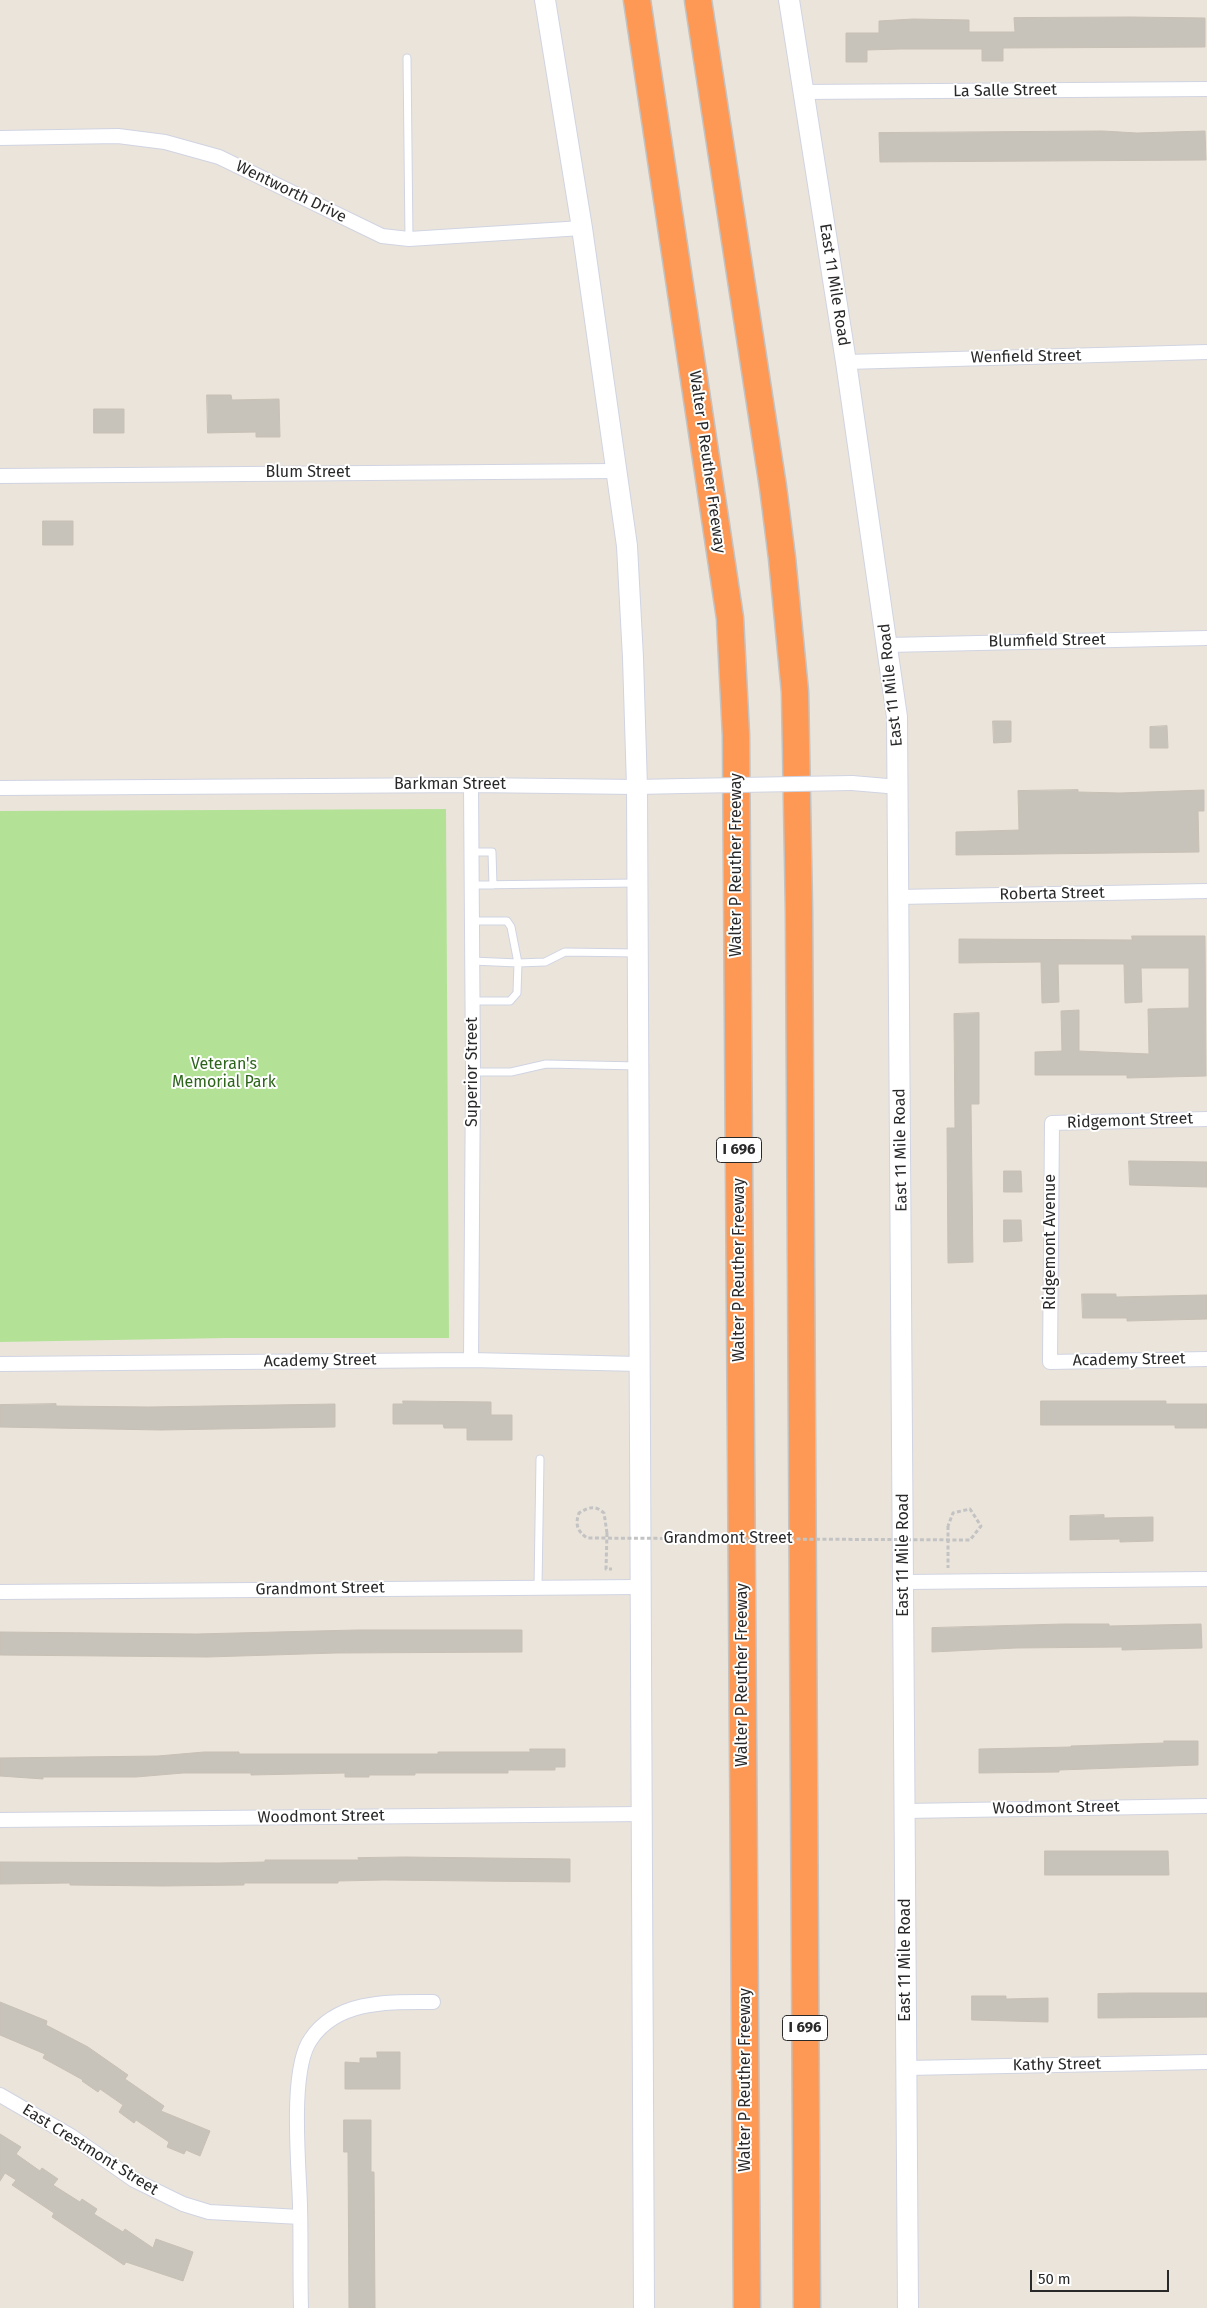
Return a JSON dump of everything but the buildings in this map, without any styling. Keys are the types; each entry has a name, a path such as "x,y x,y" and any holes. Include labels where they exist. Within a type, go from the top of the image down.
{"highway":[{"name":"Walter P Reuther Freeway","path":"637,0 730,618 736,735 747,2308"},
{"name":"I 696","path":"698,0 773,487 795,692 799,911 807,2308"}],"main road":[{"path":"545,0 582,228 627,546 631,608 637,787 644,2308"},
{"name":"East 11 Mile Road","path":"789,0 846,362 897,717 899,787 898,897 908,2308"}],"street":[{"name":"La Salle Street","path":"802,92 1207,88"},
{"name":"Wentworth Drive","path":"0,138 118,136 165,142 219,157 382,236 409,239 582,228"},
{"name":"Wenfield Street","path":"846,362 1207,352"},
{"name":"Blum Street","path":"0,476 616,471"},
{"name":"Blumfield Street","path":"887,645 1207,638"},
{"name":"Barkman Street","path":"0,788 471,784 637,787 852,783 899,787"},
{"name":"Superior Street","path":"471,784 473,1001 471,1360"},
{"name":"Roberta Street","path":"898,897 1207,891"},
{"name":"Ridgemont Street","path":"1052,1123 1207,1119"},
{"name":"Ridgemont Avenue","path":"1050,1362 1052,1123"},
{"name":"Academy Street","path":"1050,1362 1207,1359"},
{"name":"Academy Street","path":"0,1364 471,1360 639,1364"},
{"path":"904,1582 1207,1579"},
{"name":"Grandmont Street","path":"0,1592 640,1587"},
{"name":"Woodmont Street","path":"905,1810 1207,1806"},
{"name":"Woodmont Street","path":"0,1820 643,1814"},
{"path":"300,2308 298,2111 300,2074 304,2053 310,2039 325,2024 344,2012 368,2004 433,2002"},
{"name":"Kathy Street","path":"907,2068 1207,2062"},
{"name":"East Crestmont Street","path":"0,2094 71,2136 134,2180 183,2204 209,2212 300,2217"}],"lane":[{"path":"407,58 409,239"},
{"path":"472,852 492,852 493,884"},
{"path":"472,885 637,883"},
{"path":"472,921 507,921 511,927 518,962 517,993 510,1001 473,1001"},
{"path":"472,961 545,962 565,952 638,952"},
{"path":"473,1072 511,1072 546,1064 638,1066"},
{"path":"538,1587 540,1459"}],"path":[{"name":"Grandmont Street","path":"619,1570 606,1569 607,1533 604,1513 599,1508 591,1507 579,1513 576,1521 577,1528 587,1538 621,1539 903,1539 942,1539 952,1539 970,1540 981,1526 970,1509 952,1513 948,1526 948,1536 948,1545 948,1583"}],"green space":[{"name":"Veteran's Memorial Park","path":"446,809 449,1338 227,1338 0,1342 0,811"}]}
